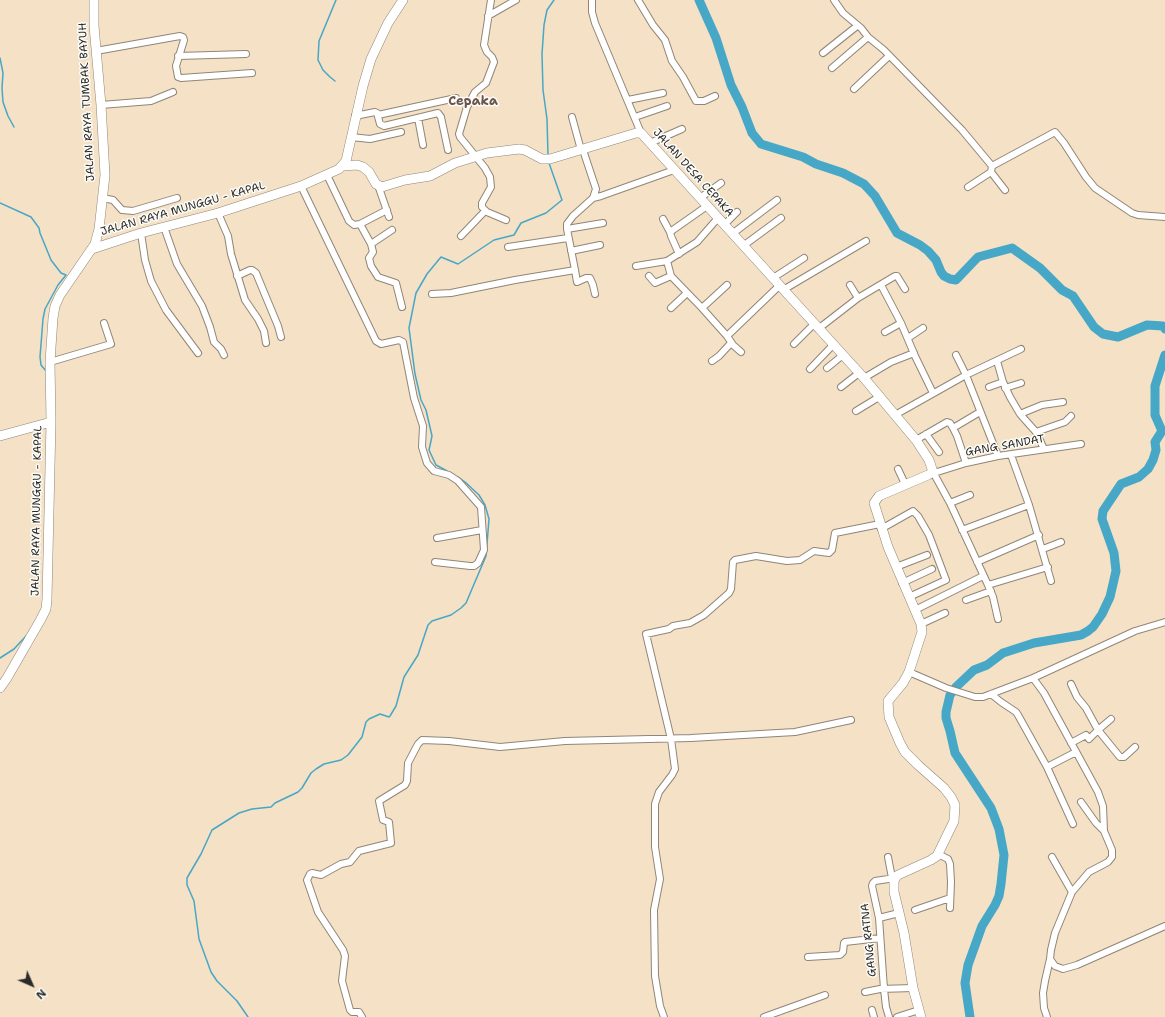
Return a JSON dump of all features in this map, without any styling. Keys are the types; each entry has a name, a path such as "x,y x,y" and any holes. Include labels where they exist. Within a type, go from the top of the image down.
{"street":[{"name":"JALAN RAYA TUMBAK BAYUH","path":"92,249 96,244 98,234 105,175 96,51 94,0"},
{"path":"343,166 346,161 362,86 371,59 388,23 403,0"},
{"path":"491,0 484,45 494,62 486,83 475,92 467,107 459,134 485,168 491,184 490,190 481,205 485,211 506,220"},
{"path":"488,16 516,0"},
{"path":"592,0 592,12 595,23 642,133"},
{"path":"638,0 653,25 665,40 672,61 696,101 704,101 715,96"},
{"path":"834,0 843,13 861,28 868,37 889,56 962,130 1005,190"},
{"path":"823,52 857,26"},
{"path":"96,51 180,36 183,37 184,40 176,66 178,77 252,73"},
{"path":"832,68 868,37"},
{"path":"178,56 246,54"},
{"path":"854,89 889,56"},
{"path":"101,105 151,101 172,92"},
{"path":"628,100 663,93"},
{"path":"355,116 375,112 378,115 456,98"},
{"path":"635,117 667,106"},
{"path":"378,115 380,124 384,126 438,113 440,114 448,150"},
{"path":"572,117 596,189 593,198"},
{"path":"418,118 423,145"},
{"path":"650,143 682,129"},
{"path":"351,137 370,139 401,132"},
{"path":"968,187 991,169 1055,132 1095,188 1138,215 1165,217"},
{"name":"JALAN DESA CEPAKA","path":"378,185 385,186 406,180 426,177 455,164 487,153 519,149 546,159 582,150 636,133 642,133 778,285 843,355 895,415 916,440 929,460 934,472"},
{"path":"343,166 357,165 364,167 378,185 390,218"},
{"name":"JALAN RAYA MUNGGU - KAPAL","path":"0,688 38,626 46,609 51,422 50,362 55,306 67,283 92,249 141,233 218,213 301,186 327,175 343,166"},
{"path":"595,294 590,278 577,282 568,238 567,224 569,219 593,198 674,170"},
{"path":"327,175 351,223 356,226 387,210"},
{"path":"700,198 721,183"},
{"path":"301,186 376,342 381,344 399,340 403,342 413,390 423,426 422,447 427,464 434,471 454,477 479,503 482,510 484,550 476,565 470,566 435,562"},
{"path":"102,198 113,200 122,210 133,211 177,198"},
{"path":"732,234 777,200"},
{"path":"670,232 707,206"},
{"path":"461,236 485,211"},
{"path":"636,266 667,261 697,242 721,222 736,212"},
{"path":"218,213 228,236 231,254 245,300 264,331 266,343"},
{"path":"743,246 781,218"},
{"path":"664,219 679,254"},
{"path":"567,229 603,223"},
{"path":"360,224 371,244 373,252 369,258 371,266 378,277 396,283 402,307"},
{"path":"164,227 177,264 202,306 214,342 221,349 224,355"},
{"path":"371,244 392,230"},
{"path":"141,233 145,260 151,281 166,310 198,353"},
{"path":"98,234 102,241 109,244"},
{"path":"508,247 568,238"},
{"path":"778,285 866,241"},
{"path":"571,251 600,245"},
{"path":"727,336 804,258"},
{"path":"667,261 671,276 741,352"},
{"path":"237,276 250,270 256,273 282,337"},
{"path":"432,294 451,293 575,270"},
{"path":"649,276 655,283 671,276"},
{"path":"794,344 816,326 858,298 896,276 905,289"},
{"path":"881,284 901,323 933,393"},
{"path":"702,308 727,285"},
{"path":"850,285 858,298"},
{"path":"672,308 687,293"},
{"path":"50,362 111,344 104,323"},
{"path":"885,332 901,323"},
{"path":"908,338 923,328"},
{"path":"712,361 732,343"},
{"path":"810,369 833,345"},
{"path":"895,415 966,375 1021,349"},
{"path":"841,387 891,362 914,353"},
{"path":"827,368 843,355"},
{"path":"956,355 966,375 998,456"},
{"path":"997,361 1004,385 1020,414 1036,432 1044,449"},
{"path":"989,386 1021,383"},
{"path":"856,411 879,397"},
{"path":"1020,414 1042,405 1064,402"},
{"path":"953,428 980,412"},
{"path":"1036,432 1062,424 1071,416"},
{"path":"0,436 51,422"},
{"path":"916,440 949,422 953,428 966,463"},
{"path":"926,434 939,452"},
{"name":"GANG SANDAT","path":"934,472 998,456 1081,444"},
{"path":"1011,455 1029,505 1052,581"},
{"path":"898,469 905,484"},
{"path":"893,878 930,860 938,854 954,821 954,803 944,788 905,752 888,713 889,699 903,683 909,672 922,635 915,610 896,568 881,527 875,507 875,499 934,472 989,588 998,620"},
{"path":"950,503 970,495"},
{"path":"962,530 1029,505"},
{"path":"664,1017 660,1006 655,976 654,910 660,879 655,847 655,804 659,792 675,770 671,739 646,634 669,629 673,626 690,623 704,615 729,593 731,589 733,562 736,560 756,556 787,561 800,560 814,551 829,553 832,550 835,533 881,527 912,511 918,516 929,535 946,580 909,597"},
{"path":"437,538 482,530"},
{"path":"977,562 1038,535"},
{"path":"1043,549 1061,542"},
{"path":"896,568 926,555"},
{"path":"966,600 989,588 1048,567"},
{"path":"902,582 932,569"},
{"path":"915,610 983,576"},
{"path":"920,624 945,613"},
{"path":"909,672 967,696 983,697 1033,678 1135,631 1165,622"},
{"path":"1033,678 1044,693 1102,800 1104,831 1112,850 1112,857 1108,862 1089,872 1072,892 1055,932 1050,950 1050,959 1043,993 1044,1008 1047,1017"},
{"path":"1071,684 1077,697 1086,708 1098,730 1120,757 1124,757 1135,747"},
{"path":"991,694 1013,709 1018,715 1047,768 1073,824"},
{"path":"1071,744 1086,735 1089,739 1111,719"},
{"path":"362,1017 359,1012 352,1012 350,1010 342,981 346,956 318,912 307,880 312,873 321,875 341,864 350,862 359,851 391,843 389,822 383,820 379,801 404,785 407,781 408,763 418,744 422,740 449,740 500,747 565,741 671,739 795,732 851,720"},
{"path":"1047,768 1076,752"},
{"path":"1082,802 1096,823 1104,831"},
{"path":"938,854 948,859 950,864 952,882 950,908"},
{"path":"1052,856 1072,892"},
{"path":"888,857 913,988 920,1014 897,1017"},
{"name":"GANG RATNA","path":"889,1017 884,989 879,918 872,886 875,881 893,878"},
{"path":"915,910 950,898"},
{"path":"879,918 899,913"},
{"path":"1050,959 1058,968 1070,967 1095,958 1165,926"},
{"path":"808,957 840,955 843,952 844,944 846,942 880,938"},
{"path":"865,992 884,989 913,988"},
{"path":"764,1017 825,995"},
{"path":"872,1010 874,1017"}],"waterway":[{"path":"335,81 323,70 318,60 319,41 336,0"},
{"path":"548,155 542,54 544,25 547,10 554,0"},
{"path":"699,0 716,38 731,85 742,107 752,133 761,144 803,157 816,164 843,173 864,184 875,196 897,233 928,251 936,260 944,276 956,280 978,257 1012,248 1040,268 1062,290 1073,296 1094,327 1103,334 1118,337 1147,325 1163,326 1165,329"},
{"path":"0,58 3,73 3,102 14,127"},
{"path":"447,471 436,465 429,450 432,436 415,374 409,328 416,293 427,274 441,257 458,264 494,240 514,235 521,223 546,213 562,200 549,163"},
{"path":"0,203 31,217 39,228 51,260 61,273 66,275 58,285 45,309 40,357 41,365 46,371"},
{"path":"970,1017 965,983 968,965 982,926 999,896 1004,855 999,829 991,808 955,753 946,718 950,695 956,687 974,670 987,665 1003,653 1034,643 1081,635 1093,627 1102,614 1110,597 1116,571 1114,553 1102,519 1103,511 1121,484 1139,477 1148,469 1153,460 1156,450 1155,442 1162,431 1155,415 1155,386 1165,355"},
{"path":"248,1017 237,1001 217,981 211,972 199,939 194,901 187,885 187,878 201,854 212,830 239,813 252,809 271,807 275,803 298,792 311,773 316,769 324,764 341,760 348,755 362,737 366,722 369,719 380,714 390,716 396,706 404,677 418,655 428,625 432,621 451,615 466,603 486,556 489,519 485,505 479,495 458,477"},
{"path":"0,658 14,649 26,636"}],"district":[{"name":"Cepaka","path":"473,102"}]}
